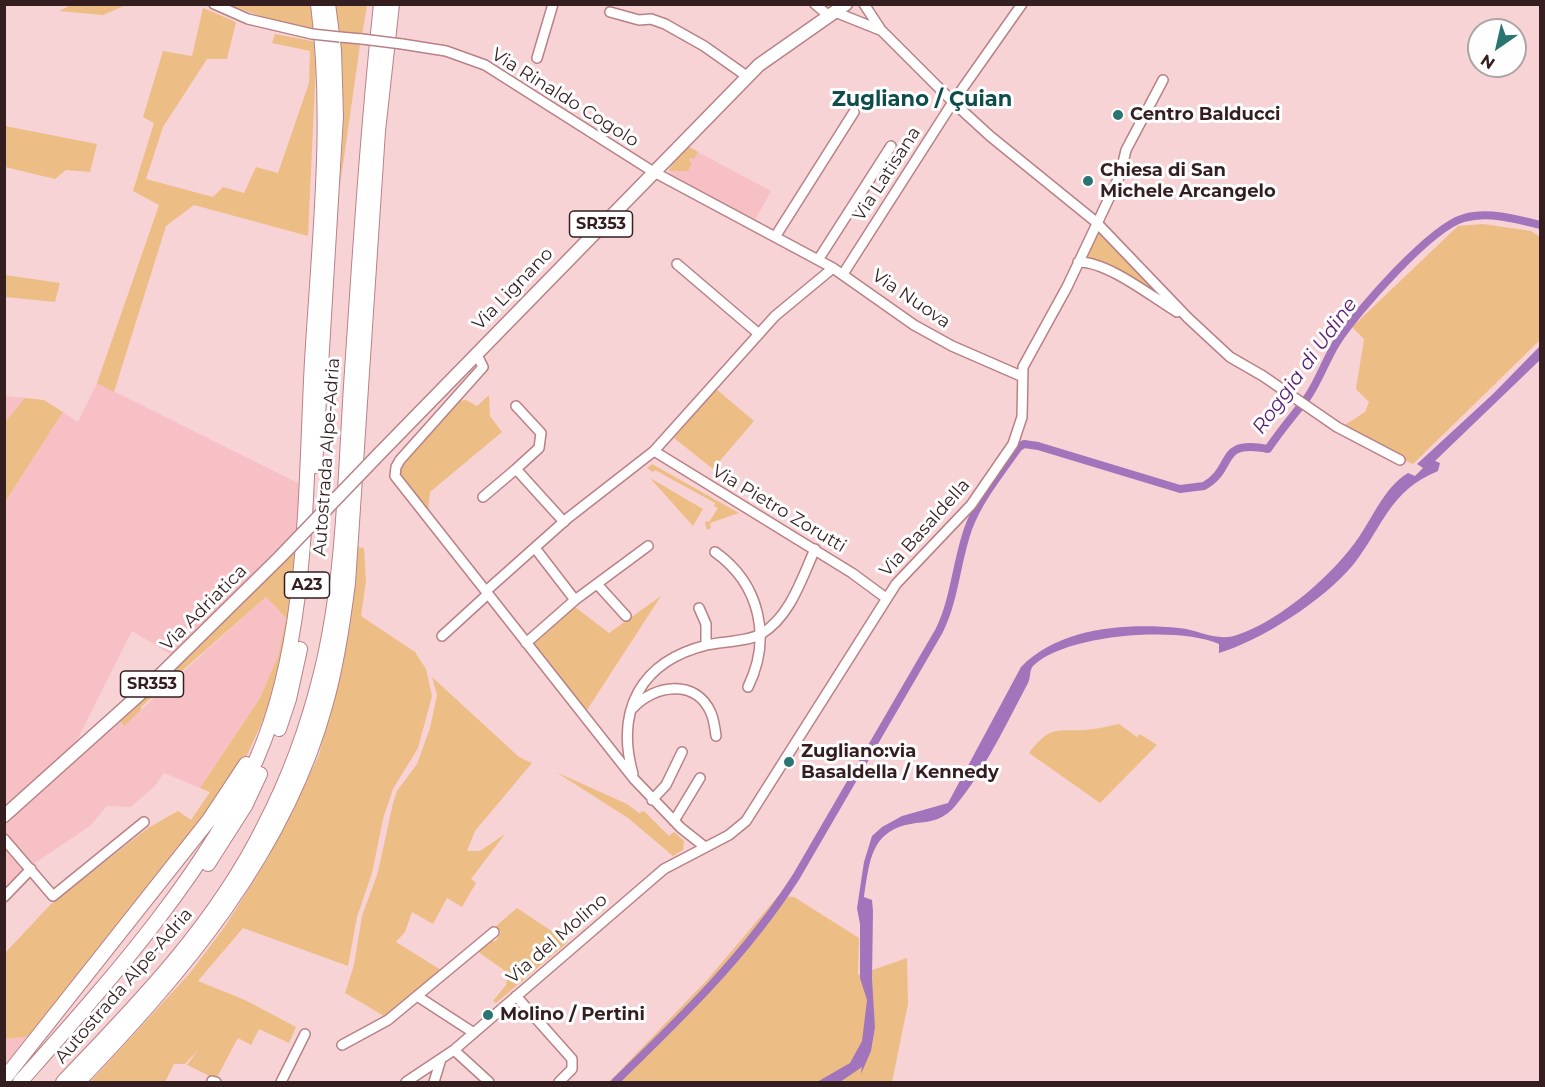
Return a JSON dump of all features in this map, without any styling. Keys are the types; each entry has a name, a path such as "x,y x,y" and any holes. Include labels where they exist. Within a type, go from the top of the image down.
{"highway":[{"name":"A23","path":"20,1083 98,993 198,864 237,800 273,721 292,643 303,528 325,119 323,50 318,4"},
{"name":"A23","path":"31,1083 103,1000 204,870 245,806 269,753 289,699 301,647 309,562 333,192 336,116 334,50 328,4"},
{"name":"Autostrada Alpe-Adria","path":"63,1083 163,974 205,922 263,829 306,727 323,665 336,585 367,130 381,4"},
{"name":"Autostrada Alpe-Adria","path":"78,1083 178,973 248,877 283,814 308,755 326,703 339,647 348,583 378,131 392,4"},
{"name":"A23","path":"4,1079 209,820 242,772 280,692"}],"main road":[{"name":"Via Lignano","path":"280,557 652,171 759,65 837,11"},
{"name":"Via Adriatica","path":"4,816 159,678 280,557"},
{"name":"Via Adriatica","path":"4,809 18,804"}],"street":[{"name":"Via Rinaldo Cogolo","path":"214,4 248,19 312,34 446,51 485,65 652,171"},
{"path":"537,58 553,4"},
{"path":"814,4 881,30"},
{"path":"864,4 881,30 953,102 990,136 1096,222 1188,318 1230,357 1263,375 1338,427 1400,460"},
{"name":"Via Latisana","path":"843,274 953,102 1022,4"},
{"path":"610,12 639,20 651,19 664,24 704,46 748,76"},
{"name":"Via Basaldella","path":"704,847 737,830 751,814 886,598 908,568 971,505 1013,444 1022,417 1021,376 1027,358 1078,262 1122,169 1126,150 1163,80"},
{"path":"775,237 854,112"},
{"path":"818,260 891,146"},
{"name":"Via Nuova","path":"652,171 833,268 914,326 952,346 1021,376"},
{"path":"1078,262 1086,262 1111,272 1188,318"},
{"path":"677,264 759,334"},
{"path":"442,636 564,522 654,451 759,334 805,289 833,268"},
{"path":"476,353 483,367 400,460 395,471 398,480 634,779 674,822 704,847"},
{"path":"483,497 539,448 541,433 516,406"},
{"name":"Via Pietro Zorutti","path":"654,451 815,549 886,598"},
{"path":"516,469 564,522"},
{"path":"526,643 576,600 648,546"},
{"path":"536,548 576,600"},
{"path":"634,779 627,747 636,692 654,671 678,656 706,645 760,634 792,600 815,549"},
{"path":"715,552 734,568 751,592 756,604 760,634 759,662 748,687"},
{"path":"597,584 626,616"},
{"path":"699,608 706,624 706,645"},
{"path":"632,710 642,699 654,692 674,688 696,696 705,703 711,712 716,735"},
{"path":"652,800 666,784 682,752"},
{"path":"674,822 700,778"},
{"path":"4,839 53,896 144,822"},
{"name":"Via del Molino","path":"406,1083 454,1050 658,873 704,847"},
{"path":"4,897 32,869"},
{"path":"342,1045 375,1028 494,932"},
{"path":"417,996 474,1033"},
{"path":"516,996 572,1059 572,1069 559,1083"},
{"path":"281,1083 304,1034"},
{"path":"454,1050 489,1083"},
{"path":"418,1074 432,1083 442,1058"}],"shaded area":[{"path":"71,5 126,5 103,15 59,11"},
{"path":"230,5 313,5 316,30 271,20"},
{"path":"333,5 367,5 362,35 337,31"},
{"path":"203,8 236,22 227,59 207,59 163,127 146,179 213,197 223,187 244,193 256,167 278,173 309,83 310,51 272,43 275,34 317,42 308,236 194,205 166,226 114,392 97,383 159,205 133,191 154,123 143,117 163,51 192,56"},
{"path":"339,42 360,45 340,186 344,111"},
{"path":"5,126 97,144 90,172 66,170 55,179 5,167"},
{"path":"687,146 771,191 755,220 751,217 747,220 669,175 671,164"},
{"path":"687,146 698,152 694,159 690,157 689,161 692,163 688,171 668,171"},
{"path":"1096,222 1188,318 1111,272 1078,262"},
{"path":"1483,224 1531,231 1540,237 1540,340 1413,464 1369,444 1343,426 1365,412 1369,402 1356,389 1364,339 1352,327 1458,226"},
{"path":"5,275 60,283 55,302 5,297"},
{"path":"1540,346 1540,360 1435,461 1440,463 1438,471 1422,479 1397,500 1353,565 1341,578 1309,605 1273,629 1219,653 1219,644 1201,638 1177,635 1123,636 1096,640 1049,655 1033,666 1028,683 995,746 956,805 938,819 901,826 881,839 875,848 868,870 864,897 872,900 873,911 872,979 875,1027 871,1051 861,1074 862,1067 840,1082 817,1082 850,1063 862,1041 867,1000 860,978 860,924 857,908 864,862 872,836 882,827 902,816 948,803 1021,667 1055,643 1095,631 1138,626 1179,628 1230,637 1271,619 1321,581 1359,537 1380,502 1393,486 1408,473 1415,476 1423,468 1417,464 1493,394"},
{"path":"97,383 300,484 297,529 175,657 132,631 71,752 5,804 5,502 63,412 78,422"},
{"path":"715,388 754,421 713,469 674,438"},
{"path":"489,395 490,416 502,432 430,492 428,512 399,477 401,466 458,401 466,400 477,406"},
{"path":"5,396 25,398 5,422"},
{"path":"25,398 44,400 63,412 5,502 5,422"},
{"path":"652,464 739,513 710,523 711,528 707,530 706,521 709,522 718,508 714,506 715,503 655,470 653,472 647,468"},
{"path":"650,478 703,509 693,526"},
{"path":"358,547 364,548 366,581 361,616 415,652 426,669 432,696 418,748 393,789 383,819 372,873 357,917 348,966 243,928 198,981 245,1000 296,1027 289,1043 259,1029 251,1045 238,1038 216,1079 187,1065 198,1050 185,1064 174,1064 165,1082 90,1082 190,973 226,925 268,858 319,755 350,617"},
{"path":"297,548 288,632 268,709 244,762 34,1036 5,1039 5,953 51,904 148,828 178,811 191,820 210,792 200,788 260,698 278,656 286,618 266,597 141,707 141,710 124,726 120,721"},
{"path":"661,596 587,710 534,644 575,607 609,633"},
{"path":"266,597 286,618 278,656 260,698 200,788 164,773 154,787 131,807 107,806 90,826 32,865 5,833 4,823 120,721 123,726"},
{"path":"432,677 519,757 532,763 475,831 467,851 480,851 505,834 471,879 476,883 462,907 447,898 433,924 412,912 405,932 396,942 441,970 384,1016 345,993 354,965 362,916 378,872 393,803 397,791 417,764 430,728 437,695"},
{"path":"1119,724 1137,737 1140,734 1157,745 1100,803 1029,753 1042,738 1054,732 1090,730"},
{"path":"556,772 627,804 639,813 644,811 669,836 674,832 684,841 683,850 673,856 628,818"},
{"path":"4,846 26,870 4,893"},
{"path":"778,896 794,897 859,938 858,975 907,958 908,1004 892,1082 609,1082 708,979"},
{"path":"517,908 568,942 496,1003 493,1001 506,985 508,973 477,951 489,941 496,941 501,932 496,926"},
{"path":"34,1036 5,1073 5,1039"}],"waterway":[{"name":"Roggia di Udine","path":"615,1082 712,985 756,933 796,877 939,631 949,606 972,518 990,487 1019,447 1024,444 1038,446 1180,489 1204,486 1214,479 1233,452 1241,448 1252,447 1268,449 1307,398 1347,328 1377,292 1433,237 1450,225 1473,216 1502,217 1540,225"}],"place":[{"name":"Centro Balducci","path":"1118,115"},
{"name":"Chiesa di San Michele Arcangelo","path":"1088,181"},
{"name":"Zugliano:via Basaldella / Kennedy","path":"789,762"},
{"name":"Molino / Pertini","path":"488,1015"}],"district":[{"name":"Zugliano / Çuian","path":"922,100"}]}
